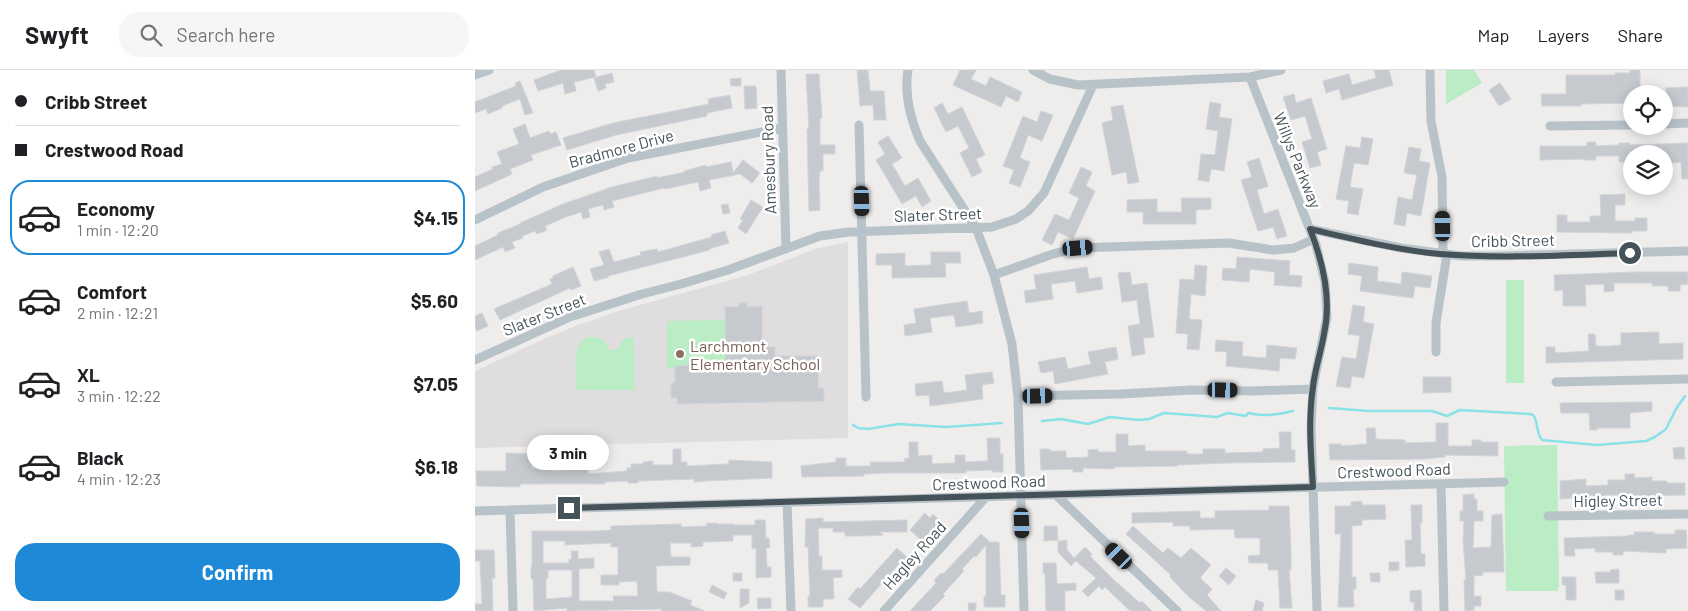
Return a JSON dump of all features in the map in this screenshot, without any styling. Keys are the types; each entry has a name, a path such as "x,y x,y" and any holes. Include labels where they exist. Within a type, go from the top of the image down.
{"street":[{"path":"475,75 489,70"},
{"name":"Amesbury Road","path":"781,70 786,248"},
{"path":"908,70 906,92 908,109 914,127 920,141 975,228 994,275 1012,344 1018,396 1024,611"},
{"path":"1033,70 1050,79 1078,85 1250,77 1281,70"},
{"path":"1430,70 1431,121 1442,177 1445,254 1436,323 1436,352"},
{"name":"Willys Parkway","path":"1250,77 1314,239 1322,262 1325,282 1327,317 1313,389 1311,426 1317,611"},
{"name":"Slater Street","path":"475,360 570,317 642,294 728,270 820,236 863,231 1001,226 1035,205 1044,193 1093,84"},
{"path":"1673,124 1688,123"},
{"path":"859,125 866,397"},
{"path":"1550,126 1623,125"},
{"name":"Bradmore Drive","path":"475,220 543,187 606,165 667,150 782,128"},
{"name":"Cribb Street","path":"1310,229 1383,245 1445,254 1496,256 1688,252"},
{"path":"994,275 1053,254 1078,248 1229,243 1278,250 1294,248 1314,239"},
{"path":"1556,382 1688,379"},
{"path":"1018,396 1120,394 1192,390 1253,391 1313,389"},
{"name":"Crestwood Road","path":"475,511 1504,482"},
{"path":"1441,484 1444,611"},
{"path":"1056,495 1177,611"},
{"name":"Hagley Road","path":"883,611 986,497"},
{"path":"787,502 791,611"},
{"path":"510,510 513,611"},
{"name":"Higley Street","path":"1548,516 1688,514"}],"shaded area":[{"name":"Larchmont Elementary School","path":"848,242 848,438 475,448 475,371 581,324 622,310 748,275 815,249"}],"green space":[{"path":"1446,70 1474,70 1482,83 1446,104"},
{"path":"1506,280 1524,280 1524,383 1506,383"},
{"path":"725,320 726,365 676,366 675,368 667,368 667,321"},
{"path":"628,337 634,338 635,390 577,390 575,366 581,342 587,338 600,338 609,350 617,350 622,341"},
{"path":"1557,445 1559,587 1557,591 1506,591 1504,446"}],"building":[{"path":"561,70 594,70 596,77 574,82 576,91 565,94 563,83 538,91 534,80"},
{"path":"857,70 868,70 870,91 884,91 886,120 874,120 873,105 860,106"},
{"path":"960,70 976,70 971,79 986,86 990,77 1022,92 1018,102 1006,96 1001,107 953,85"},
{"path":"1374,70 1389,70 1393,85 1342,100 1339,89 1326,93 1323,81 1349,74 1352,85 1376,78"},
{"path":"1630,70 1640,70 1640,85 1623,85 1623,103 1542,106 1541,94 1566,94 1566,75 1615,75 1615,73 1630,73"},
{"path":"612,73 614,82 605,84 606,88 598,91 594,78"},
{"path":"806,74 819,74 822,118 820,118 820,145 835,145 835,154 823,154 823,171 820,171 819,182 820,210 809,211 807,129 809,129"},
{"path":"741,78 741,86 731,86 730,79"},
{"path":"520,81 533,113 525,115 520,99 488,114 486,109 475,113 475,102 516,86 515,83"},
{"path":"1500,83 1511,99 1499,106 1489,90"},
{"path":"744,86 756,86 757,108 745,109"},
{"path":"1688,87 1688,107 1673,106 1673,88"},
{"path":"1294,94 1296,103 1311,98 1327,149 1317,152 1321,165 1310,168 1302,142 1312,139 1305,116 1291,120 1283,97"},
{"path":"730,95 732,108 707,113 707,116 616,135 567,150 563,138 613,123 709,104 708,99"},
{"path":"1210,102 1221,104 1219,117 1232,119 1224,171 1211,169 1209,182 1198,180 1201,154 1215,155 1218,131 1206,129"},
{"path":"942,103 948,114 962,107 985,155 976,159 982,172 972,177 960,153 969,148 958,126 946,132 934,108"},
{"path":"1123,105 1139,182 1128,184 1126,172 1112,175 1102,123 1113,120 1111,107"},
{"path":"1041,111 1053,115 1042,141 1028,135 1020,158 1030,162 1020,187 1009,183 1014,170 1003,166 1023,116 1037,122"},
{"path":"525,124 530,138 549,131 551,134 556,132 561,145 531,155 533,160 510,169 512,174 475,191 475,177 493,169 492,167 502,164 497,152 519,144 513,129"},
{"path":"888,136 902,158 892,164 905,186 918,178 931,201 922,207 916,196 902,204 876,160 885,154 878,142"},
{"path":"1362,137 1373,139 1368,165 1354,163 1350,187 1363,189 1358,215 1347,213 1349,201 1336,199 1346,146 1360,148"},
{"path":"1587,142 1596,142 1596,146 1630,143 1630,145 1623,145 1623,162 1619,162 1619,156 1596,156 1596,160 1540,160 1540,146 1587,146"},
{"path":"1688,143 1688,179 1682,179 1681,162 1673,163 1673,145 1630,145"},
{"path":"1409,147 1421,149 1419,161 1430,163 1421,216 1407,213 1405,226 1394,224 1398,197 1412,200 1417,175 1404,173"},
{"path":"1259,158 1268,186 1257,190 1264,214 1278,209 1287,236 1277,239 1273,227 1258,231 1241,180 1252,177 1247,162"},
{"path":"743,160 760,173 752,183 740,174 709,180 711,188 700,191 698,182 612,201 614,207 604,210 603,205 588,209 590,217 583,219 581,212 566,217 545,226 547,230 537,234 535,231 512,242 515,248 505,252 503,247 475,260 475,246 498,235 498,233 563,204 612,187 657,176 657,178 685,172 706,165 706,167 731,162 733,173"},
{"path":"1081,167 1092,172 1086,186 1095,191 1073,239 1058,232 1052,245 1042,240 1055,214 1069,220 1079,198 1069,193"},
{"path":"1600,195 1625,195 1625,205 1615,205 1615,221 1635,221 1635,218 1647,218 1647,231 1632,231 1632,233 1557,232 1557,215 1567,215 1567,222 1590,222 1590,216 1601,216"},
{"path":"1181,198 1211,198 1211,209 1196,210 1196,224 1143,224 1143,212 1127,212 1127,200 1157,199 1157,212 1182,212"},
{"path":"751,200 763,207 746,234 738,228 743,220 740,219"},
{"path":"728,204 730,213 723,214 721,205"},
{"path":"725,231 729,243 710,250 594,281 590,269 604,265 599,252 609,249 614,262 641,255 640,252 657,249 658,252 712,237 711,235"},
{"path":"931,252 960,252 961,263 945,263 946,277 892,278 892,265 876,265 876,254 905,253 905,266 931,265"},
{"path":"1237,257 1290,261 1289,275 1302,276 1301,287 1274,285 1275,272 1250,269 1249,282 1222,280 1223,268 1236,269"},
{"path":"1349,263 1378,267 1377,281 1401,284 1402,272 1432,276 1430,288 1415,286 1413,298 1360,291 1362,276 1348,274"},
{"path":"1195,265 1207,266 1205,296 1191,294 1189,319 1202,320 1199,350 1187,349 1188,334 1176,333 1180,279 1194,280"},
{"path":"573,267 581,286 571,290 570,288 500,320 494,309 552,284 550,279 553,276"},
{"path":"1087,267 1089,279 1101,277 1103,289 1077,293 1075,281 1051,284 1053,299 1026,303 1024,291 1036,289 1034,275"},
{"path":"1130,272 1132,285 1147,283 1154,337 1143,338 1145,354 1132,356 1128,326 1140,324 1137,300 1122,302 1118,273"},
{"path":"1688,272 1688,284 1680,285 1680,291 1668,291 1668,286 1652,286 1652,283 1614,283 1614,291 1604,292 1604,284 1585,285 1586,306 1563,306 1563,290 1555,291 1554,275"},
{"path":"967,301 969,313 982,311 983,323 956,327 954,315 930,318 932,332 905,336 904,325 916,323 914,309"},
{"path":"739,303 747,303 747,307 762,306 762,347 775,347 775,356 818,356 818,388 824,388 824,401 677,404 677,398 671,398 671,383 675,383 675,366 726,365 725,307 739,307"},
{"path":"1353,305 1365,307 1363,322 1374,324 1364,378 1352,376 1350,388 1336,386 1342,357 1356,359 1360,336 1348,334"},
{"path":"482,313 488,326 477,331 475,316"},
{"path":"1659,332 1659,344 1683,343 1683,359 1546,363 1546,347 1555,347 1555,353 1589,351 1588,334 1595,334 1596,346 1610,346 1621,345 1621,333"},
{"path":"1216,340 1243,342 1242,356 1266,358 1267,345 1297,348 1295,359 1280,358 1279,371 1226,366 1227,352 1215,351"},
{"path":"1116,347 1118,359 1105,362 1108,374 1055,384 1053,371 1041,373 1038,362 1065,357 1068,369 1091,364 1088,352"},
{"path":"992,372 994,383 982,385 983,399 930,406 929,395 916,396 915,384 942,381 944,393 967,390 965,375"},
{"path":"1423,377 1451,377 1451,392 1423,393"},
{"path":"1652,402 1652,411 1630,413 1630,428 1597,428 1597,430 1590,430 1589,413 1561,413 1560,403"},
{"path":"1436,423 1448,423 1448,446 1472,446 1472,440 1498,442 1498,456 1445,455 1445,457 1423,459 1330,460 1329,444 1341,444 1341,446 1367,444 1366,428 1375,428 1376,439 1405,440 1405,443 1436,442"},
{"path":"1279,432 1291,432 1291,450 1295,450 1295,462 1114,467 1114,469 1083,468 1083,472 1073,472 1073,469 1041,470 1040,449 1066,451 1066,458 1088,457 1088,450 1098,449 1098,452 1116,452 1116,434 1128,434 1128,446 1145,445 1145,451 1187,451 1187,454 1203,454 1203,449 1225,449 1225,453 1263,452 1263,449 1280,448"},
{"path":"987,438 1000,438 1000,454 1003,454 1003,472 992,472 992,470 966,471 966,473 885,473 864,474 864,476 802,477 801,466 836,462 836,458 846,458 846,466 871,466 870,462 905,462 904,459 909,458 909,442 918,442 918,456 932,455 932,464 955,463 955,455 965,455 965,462 988,461"},
{"path":"1684,447 1685,459 1674,459 1673,448"},
{"path":"673,449 681,449 681,462 687,462 687,466 727,464 729,460 772,462 772,478 694,482 694,479 638,481 638,483 628,483 628,481 605,482 605,484 520,484 520,487 477,486 476,471 506,471 506,453 532,454 532,468 553,468 553,471 588,469 588,474 627,471 627,468 631,468 631,464 643,464 643,462 653,461 653,465 673,465"},
{"path":"1625,474 1634,474 1635,478 1652,477 1652,481 1685,483 1685,495 1604,495 1604,497 1593,498 1593,495 1572,496 1572,498 1560,499 1560,481 1586,479 1586,486 1608,485 1608,480 1625,480"},
{"path":"1474,494 1474,499 1477,499 1477,511 1483,511 1483,521 1474,521 1473,548 1491,547 1492,515 1502,514 1504,572 1483,572 1483,575 1474,576 1474,596 1481,596 1481,606 1474,606 1474,610 1465,611 1464,521 1460,521 1460,511 1463,511 1463,495"},
{"path":"1362,501 1362,505 1385,505 1386,519 1362,520 1362,525 1352,526 1352,577 1356,577 1356,589 1353,589 1354,607 1338,607 1341,534 1335,534 1335,506 1351,506 1351,502"},
{"path":"1411,505 1422,505 1422,523 1420,523 1421,554 1425,554 1425,566 1406,567 1405,540 1412,540"},
{"path":"1269,506 1289,506 1291,570 1289,570 1292,608 1280,608 1278,570 1268,570 1268,563 1249,563 1248,556 1260,555 1260,538 1235,538 1234,529 1190,530 1190,526 1173,526 1173,522 1132,523 1132,513 1200,511 1200,518 1215,518 1215,511 1269,510"},
{"path":"925,513 930,518 933,514 940,521 922,541 910,530"},
{"path":"823,518 823,522 907,520 907,532 880,532 883,535 845,536 845,532 833,532 833,528 818,528 819,556 822,556 822,570 842,570 842,577 833,578 834,599 823,599 823,607 808,607 808,596 810,596 808,547 805,547 806,519"},
{"path":"755,520 765,520 766,538 769,538 770,548 766,548 767,567 771,567 771,577 756,578 756,548 752,549 752,535 733,535 733,541 703,542 703,546 691,547 691,543 670,543 671,557 690,557 690,565 656,566 657,592 669,592 692,601 690,605 705,611 662,611 661,609 567,611 567,608 534,611 533,579 531,579 532,531 596,531 611,530 611,526 681,524 681,527 707,526 706,523 755,525","holes":["543,541 565,541 565,545 611,543 611,547 618,547 618,575 601,575 601,585 619,585 619,582 637,581 638,596 613,596 614,601 579,601 579,569 594,568 594,558 578,559 578,551 571,551 572,559 569,559 569,563 543,563","548,570 572,570 572,597 546,599"]},
{"path":"1044,526 1057,526 1058,540 1044,541"},
{"path":"1133,526 1163,553 1168,548 1181,558 1191,548 1211,565 1200,578 1212,589 1207,595 1221,611 1206,611 1189,597 1169,576 1171,575 1126,534"},
{"path":"1675,530 1686,530 1687,548 1666,549 1666,553 1623,551 1623,555 1613,555 1613,552 1595,552 1595,548 1574,549 1575,556 1565,556 1564,538 1629,536 1634,535 1634,532 1675,534"},
{"path":"981,534 988,542 999,542 1001,595 1005,595 1005,607 984,607 984,596 986,596 986,545 962,569 964,571 943,594 945,596 930,611 910,611 936,583 934,580 941,573 943,574"},
{"path":"1067,540 1067,550 1074,558 1085,547 1092,554 1090,556 1115,581 1152,611 1130,611 1105,587 1102,590 1099,586 1088,597 1082,591 1096,578 1076,561 1071,566 1058,552 1058,541"},
{"path":"897,548 908,558 901,566 899,564 860,608 848,599 858,587 860,589"},
{"path":"475,550 494,550 495,578 492,578 493,611 475,611 475,604 482,604 480,561 475,561"},
{"path":"1389,562 1399,562 1399,570 1389,571"},
{"path":"1043,563 1056,563 1057,584 1076,583 1076,590 1065,591 1065,611 1046,611"},
{"path":"1226,568 1236,576 1229,585 1219,576"},
{"path":"1619,569 1619,583 1596,583 1595,572 1610,572 1610,570"},
{"path":"733,573 742,573 742,581 733,581"},
{"path":"1370,573 1380,573 1380,582 1371,582"},
{"path":"1562,577 1576,577 1576,600 1566,600 1566,585 1562,585"},
{"path":"712,585 727,593 724,599 709,592"},
{"path":"740,589 749,589 749,603 740,608"},
{"path":"1421,590 1422,611 1414,611 1414,602 1410,602 1410,591"},
{"path":"1615,590 1624,590 1624,600 1615,600"},
{"path":"757,598 771,598 771,608 758,609"},
{"path":"1256,600 1264,603 1262,611 1253,611"},
{"path":"968,603 976,603 976,610 969,611"}],"waterway":[{"path":"1329,408 1369,411 1432,411 1447,416 1460,410 1530,414 1535,418 1538,433 1542,440 1597,445 1646,441 1655,437 1666,429 1685,396"},
{"path":"1042,421 1061,419 1088,424 1110,417 1139,420 1149,419 1164,413 1217,417 1228,413 1246,416 1248,413 1271,415 1293,411"},
{"path":"853,425 858,428 868,429 899,424 946,427 1002,423"}],"place":[{"name":"Larchmont Elementary School","path":"680,354"}],"route":[{"path":"569,508 1313,487 1311,407 1316,369 1325,333 1327,301 1322,262 1310,229 1401,248 1461,256 1630,253"}]}
